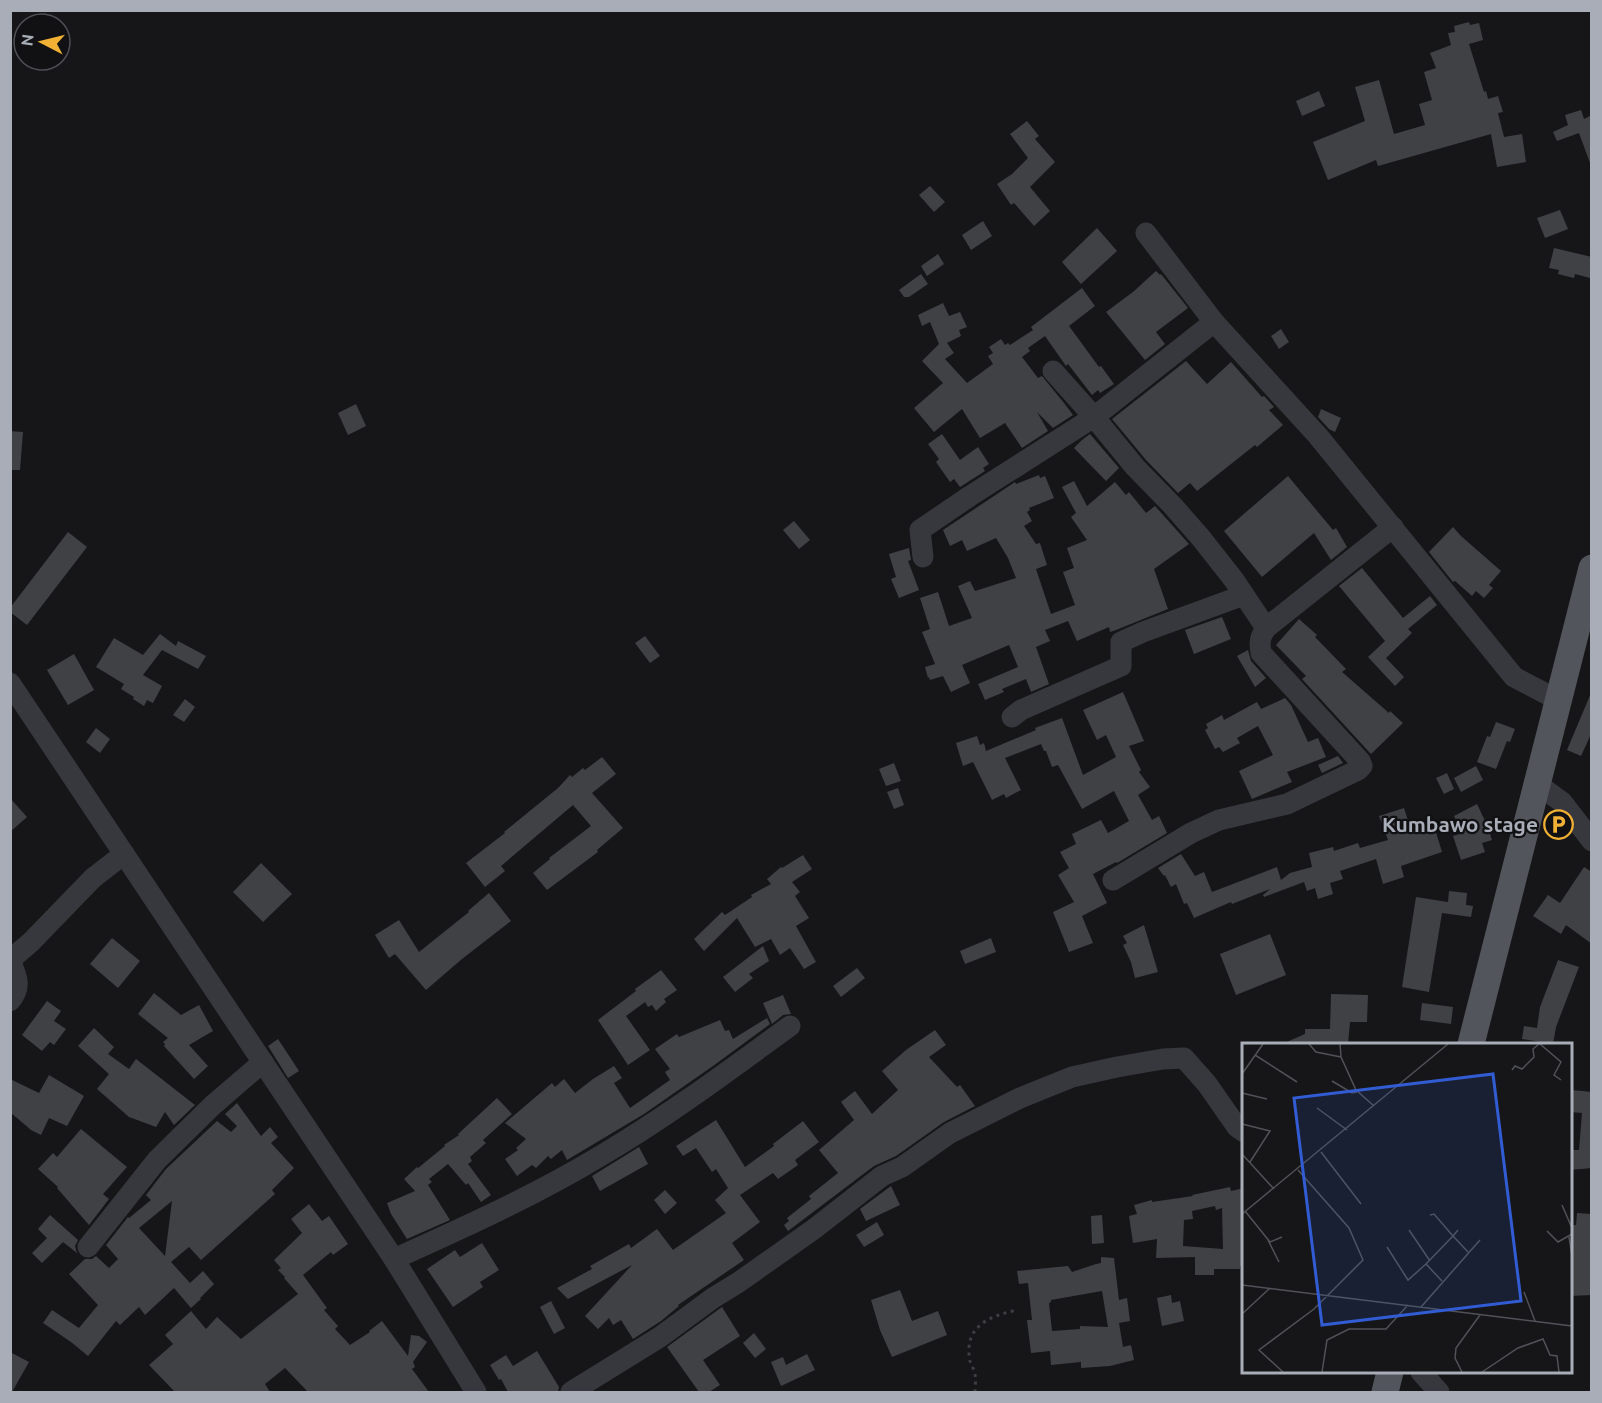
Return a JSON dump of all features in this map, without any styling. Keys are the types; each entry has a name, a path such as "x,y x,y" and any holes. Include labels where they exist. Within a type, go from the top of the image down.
{"main road":[{"path":"1471,1043 1592,568"},
{"path":"1384,1392 1389,1373"}],"street":[{"path":"1146,233 1214,322 1318,436 1514,677 1558,700"},
{"path":"923,557 921,530 1094,417 1214,322"},
{"path":"1053,371 1135,467 1202,538 1266,628"},
{"path":"1113,880 1191,832 1219,820 1287,804 1358,770 1362,765 1261,653 1259,642 1266,628 1393,527"},
{"path":"1012,717 1021,710 1121,666 1121,642 1244,595"},
{"path":"10,683 394,1259 476,1392"},
{"path":"1536,783 1562,802 1592,841"},
{"path":"10,1001 18,987 18,979 10,960 31,942 93,878 124,854"},
{"path":"394,1259 504,1209 601,1156 687,1101 790,1026"},
{"path":"571,1392 660,1337 814,1229 882,1176 902,1167 950,1133 1020,1098 1071,1077 1163,1059 1184,1058 1242,1131"},
{"path":"88,1247 157,1160 206,1112 263,1062"},
{"path":"1422,1373 1439,1392"}],"path":[{"path":"975,1392 976,1375 970,1360 969,1345 972,1334 978,1326 990,1319 1017,1310"}],"building":[{"path":"1469,22 1470,25 1479,23 1483,40 1469,44 1484,92 1486,91 1488,99 1498,96 1503,112 1498,113 1504,137 1522,134 1526,162 1497,167 1491,134 1378,166 1376,160 1328,180 1313,142 1365,121 1355,87 1379,80 1394,134 1425,125 1419,104 1432,100 1424,72 1436,68 1430,53 1451,45 1448,33 1455,32 1454,26"},
{"path":"1319,91 1325,106 1302,116 1296,101"},
{"path":"1581,110 1584,119 1592,115 1592,163 1590,163 1579,133 1557,141 1553,132 1568,125 1565,115"},
{"path":"1027,121 1039,136 1035,139 1055,162 1030,187 1050,211 1034,226 1014,203 1011,205 997,184 1012,174 1028,158 1010,134"},
{"path":"930,186 945,202 934,212 919,195"},
{"path":"1560,210 1568,229 1545,238 1537,218"},
{"path":"983,221 992,236 971,250 962,235"},
{"path":"1097,228 1117,251 1081,284 1062,262"},
{"path":"1554,248 1592,257 1590,278 1575,274 1574,278 1558,274 1559,270 1549,268"},
{"path":"938,254 944,264 927,276 921,266"},
{"path":"1156,271 1161,274 1188,308 1156,332 1165,344 1145,360 1106,312"},
{"path":"921,274 928,284 909,297 904,297 899,290"},
{"path":"1082,288 1095,306 1069,326 1114,384 1092,395 1068,364 1066,366 1045,336 1028,348 1030,351 1022,357 1038,378 1042,376 1073,415 1053,428 1037,412 1048,431 1022,448 1005,423 980,438 962,409 934,432 914,408 943,383 922,361 939,344 930,322 922,326 918,315 943,303 949,316 960,312 967,327 959,330 961,336 947,343 954,353 945,359 967,383 993,364 988,356 993,353 989,347 1001,339 1005,345 1008,343 1010,345 1033,330 1031,327"},
{"path":"1281,329 1289,342 1279,349 1271,336"},
{"path":"1186,361 1207,384 1231,362 1274,407 1269,410 1283,425 1197,491 1190,483 1178,493 1146,460 1112,419"},
{"path":"356,404 366,426 348,435 338,413"},
{"path":"1321,409 1341,418 1335,432 1318,417"},
{"path":"10,431 23,432 20,470 10,470"},
{"path":"942,434 960,460 978,447 989,464 983,468 985,471 960,487 954,479 950,482 936,462 939,459 928,444"},
{"path":"1090,434 1119,468 1106,481 1074,448"},
{"path":"1039,475 1040,478 1045,476 1054,498 1029,508 1027,512 1032,521 1024,526 1036,544 1040,543 1047,565 1036,569 1051,614 1075,605 1063,572 1074,568 1067,548 1087,540 1071,517 1076,513 1062,487 1074,481 1087,506 1115,482 1126,495 1129,492 1146,513 1155,506 1189,544 1154,569 1168,609 1110,632 1109,627 1077,641 1068,621 1045,630 1050,641 1036,647 1049,684 1031,692 1026,679 1002,689 1004,692 985,700 978,684 1018,667 1009,645 962,665 970,683 951,692 943,676 930,680 928,678 925,667 935,664 922,632 930,629 920,598 938,592 949,626 972,618 958,586 970,581 975,591 1016,578 996,538 967,551 962,540 950,546 943,530 1015,482 1016,484"},
{"path":"1288,476 1333,530 1336,528 1347,547 1331,560 1314,533 1262,577 1224,531"},
{"path":"794,521 810,540 799,549 783,530"},
{"path":"1453,527 1501,571 1489,585 1493,588 1484,598 1476,591 1472,596 1455,581 1453,582 1429,552"},
{"path":"68,532 87,547 27,625 10,612 10,608"},
{"path":"909,548 911,560 908,561 919,590 899,598 891,579 896,577 889,554"},
{"path":"1362,568 1403,618 1430,596 1437,605 1408,629 1412,633 1386,658 1404,677 1395,686 1368,657 1385,641 1339,586"},
{"path":"1222,617 1231,639 1194,654 1185,630"},
{"path":"1299,619 1317,635 1315,637 1346,669 1342,672 1403,723 1371,754 1302,679 1306,676 1276,645"},
{"path":"160,634 176,646 178,641 206,656 198,669 162,650 143,675 162,686 153,703 147,700 144,706 121,689 124,684 96,667 114,638 143,655"},
{"path":"645,636 660,656 650,663 635,643"},
{"path":"1248,650 1251,661 1266,678 1255,687 1237,656"},
{"path":"74,654 94,690 68,705 47,670"},
{"path":"1123,692 1144,741 1129,746 1141,770 1139,772 1150,787 1138,795 1152,820 1159,816 1167,833 1117,863 1093,874 1107,903 1082,916 1093,943 1069,952 1053,912 1074,902 1058,875 1069,868 1060,852 1076,844 1072,834 1101,820 1108,833 1129,821 1114,791 1082,809 1058,765 1052,767 1041,744 1005,758 1021,790 1006,798 1004,794 992,800 973,762 963,766 956,743 977,736 980,745 984,743 986,751 1062,718 1083,775 1116,757 1106,735 1097,740 1083,710"},
{"path":"1591,693 1592,732 1581,756 1567,750"},
{"path":"1285,698 1291,705 1308,742 1318,738 1326,757 1287,772 1292,782 1252,799 1239,771 1273,755 1258,726 1237,738 1240,743 1223,752 1219,747 1215,749 1205,730 1208,728 1206,724 1222,715 1224,720 1257,702 1261,709"},
{"path":"185,699 195,707 184,722 173,715"},
{"path":"1496,722 1515,729 1510,742 1507,741 1496,769 1477,762 1487,736 1490,737"},
{"path":"96,728 110,739 100,753 86,742"},
{"path":"1338,756 1343,763 1322,773 1318,765"},
{"path":"602,757 616,774 592,793 623,828 597,850 598,852 547,890 533,873 591,826 573,805 501,866 505,871 485,887 466,863 505,833 570,775 572,777 583,768 585,770"},
{"path":"894,763 901,781 886,786 879,769"},
{"path":"1476,766 1483,780 1461,792 1454,778"},
{"path":"1447,773 1454,789 1444,794 1436,778"},
{"path":"898,788 904,805 894,809 887,792"},
{"path":"10,798 27,817 10,832"},
{"path":"1477,804 1492,840 1482,843 1485,852 1461,860 1453,836 1463,833 1454,816"},
{"path":"1404,808 1412,833 1434,826 1442,852 1401,866 1404,877 1383,884 1376,859 1340,871 1343,879 1330,883 1333,894 1318,899 1315,888 1307,891 1304,882 1264,897 1263,895 1270,889 1194,918 1187,903 1184,904 1176,884 1171,887 1165,875 1158,868 1181,854 1195,876 1204,872 1212,892 1277,867 1281,880 1290,873 1312,867 1309,853 1333,847 1334,851 1358,843 1360,848 1388,840 1379,816"},
{"path":"803,855 812,869 792,882 800,892 795,896 809,918 796,926 816,962 804,969 790,948 780,955 771,939 755,947 737,918 704,951 694,939 722,912 725,915 752,897 751,895 771,884 767,879 781,867"},
{"path":"261,863 292,894 263,922 233,892"},
{"path":"1584,867 1592,872 1592,944 1566,925 1561,934 1533,916 1548,895 1560,903"},
{"path":"1449,891 1467,893 1466,905 1473,906 1471,917 1442,913 1429,992 1402,987 1416,897 1448,902"},
{"path":"489,893 511,921 426,990 395,954 389,958 375,935 399,920 419,952"},
{"path":"1144,925 1158,972 1135,978 1123,945 1127,943 1123,936"},
{"path":"1270,934 1286,975 1236,995 1220,954"},
{"path":"112,938 140,961 118,988 90,964"},
{"path":"991,938 996,952 965,964 960,951"},
{"path":"763,946 769,961 749,974 753,978 735,992 723,977"},
{"path":"1558,960 1579,967 1556,1027 1553,1043 1522,1039 1524,1026 1537,1028 1540,1007"},
{"path":"857,968 865,978 841,997 833,986"},
{"path":"661,970 677,990 664,999 666,1002 656,1011 652,1005 648,1007 645,1002 626,1016 650,1050 628,1065 598,1020"},
{"path":"154,993 181,1015 199,1005 213,1031 189,1045 208,1066 194,1079 164,1046 163,1042 168,1038 138,1014"},
{"path":"1331,994 1368,995 1367,1022 1350,1022 1348,1043 1284,1043 1305,1034 1305,1029 1330,1029"},
{"path":"783,995 791,1014 783,1015 772,1024 763,1003"},
{"path":"47,1001 61,1011 54,1021 66,1029 54,1045 50,1042 42,1051 22,1035"},
{"path":"1422,1003 1453,1007 1451,1024 1420,1020"},
{"path":"767,1018 770,1024 713,1066 644,1114 567,1160 562,1150 551,1159 548,1156 536,1168 532,1165 517,1176 505,1159 518,1150 516,1148 526,1139 505,1123 552,1083 555,1087 564,1079 575,1093 614,1066 622,1078 614,1083 630,1108 670,1080 665,1072 670,1069 655,1049 677,1034 679,1037 720,1020 725,1031 729,1030 733,1039"},
{"path":"94,1028 114,1047 108,1054 129,1069 136,1059 195,1105 174,1125 165,1112 156,1127 129,1117 97,1089 109,1074 78,1046"},
{"path":"935,1030 946,1045 929,1057 957,1087 960,1085 975,1106 944,1122 896,1156 874,1166 788,1231 784,1225 789,1221 787,1218 811,1199 809,1196 838,1173 819,1150 854,1120 841,1102 855,1091 872,1114 898,1090 882,1071 906,1050"},
{"path":"278,1039 299,1071 288,1078 268,1046"},
{"path":"49,1075 84,1096 67,1126 49,1118 41,1135 31,1130 10,1112 10,1079 39,1093"},
{"path":"1572,1090 1592,1092 1592,1168 1572,1170 1572,1150 1579,1150 1582,1113 1572,1112"},
{"path":"497,1098 512,1114 483,1140 486,1143 470,1157 472,1161 468,1164 491,1195 481,1202 468,1183 466,1185 448,1164 429,1179 432,1182 428,1185 450,1220 407,1239 391,1214 387,1203 415,1191 404,1179 459,1135"},
{"path":"237,1103 261,1136 270,1127 278,1137 271,1143 294,1168 272,1190 275,1194 201,1260 189,1247 171,1262 190,1283 203,1271 214,1284 201,1299 191,1308 174,1288 145,1315 139,1307 120,1325 116,1321 88,1356 43,1323 52,1310 79,1328 98,1305 69,1274 85,1259 92,1259 96,1256 109,1268 118,1259 106,1245 128,1217 151,1200 146,1195 166,1169 217,1121 231,1132 237,1126 225,1114","holes":["172,1201 165,1256 139,1228"]},
{"path":"716,1120 745,1167 803,1121 819,1142 795,1160 798,1165 778,1179 773,1173 740,1195 760,1222 732,1243 744,1260 633,1339 621,1320 613,1325 609,1318 598,1329 585,1316 632,1265 568,1299 557,1288 592,1269 590,1266 629,1244 631,1248 657,1229 673,1250 726,1213 715,1200 728,1188 716,1169 712,1172 696,1148 683,1156 676,1146"},
{"path":"81,1129 127,1167 103,1194 109,1199 89,1225 58,1187 38,1169 53,1153 57,1157"},
{"path":"639,1147 648,1164 600,1191 592,1176"},
{"path":"891,1186 900,1205 866,1221 860,1209"},
{"path":"1230,1187 1231,1191 1242,1188 1242,1266 1240,1269 1214,1269 1214,1275 1195,1275 1195,1257 1156,1258 1157,1239 1133,1243 1129,1216 1137,1214 1134,1205 1152,1200 1152,1202 1193,1196","holes":["1215,1206 1216,1210 1222,1208 1223,1249 1183,1246 1184,1220 1193,1219 1192,1211"]},
{"path":"665,1190 677,1203 665,1214 654,1200"},
{"path":"309,1204 322,1221 329,1216 348,1244 333,1255 331,1252 303,1275 327,1308 324,1310 338,1326 335,1329 350,1345 382,1321 408,1356 411,1335 419,1336 427,1342 413,1362 415,1367 412,1369 429,1392 308,1392 285,1368 265,1384 270,1392 175,1392 149,1365 173,1344 165,1335 191,1311 206,1329 217,1317 241,1339 298,1294 278,1270 281,1268 274,1260 302,1233 291,1219"},
{"path":"1577,1213 1592,1214 1592,1242 1590,1242 1592,1295 1572,1296 1572,1235 1573,1225 1576,1225"},
{"path":"50,1215 78,1240 75,1246 77,1253 63,1242 42,1263 32,1253 47,1238 38,1229"},
{"path":"1102,1215 1104,1243 1092,1244 1091,1216"},
{"path":"877,1222 884,1235 864,1247 856,1235"},
{"path":"482,1243 499,1270 480,1282 483,1287 453,1307 427,1269 455,1250 460,1257"},
{"path":"1101,1257 1114,1258 1119,1300 1127,1298 1130,1321 1119,1323 1123,1347 1131,1345 1134,1360 1110,1366 1081,1368 1081,1362 1051,1365 1050,1351 1031,1353 1027,1320 1032,1320 1028,1283 1019,1284 1017,1271 1068,1266 1072,1272 1101,1263","holes":["1102,1291 1108,1327 1080,1326 1080,1329 1052,1331 1049,1303 1051,1300"]},
{"path":"900,1290 912,1321 938,1311 947,1335 892,1357 880,1330 871,1300"},
{"path":"1171,1295 1172,1303 1180,1301 1184,1321 1162,1326 1157,1298"},
{"path":"551,1301 565,1328 554,1334 540,1307"},
{"path":"722,1307 740,1336 703,1360 720,1385 709,1392 699,1392 667,1347"},
{"path":"754,1333 766,1349 755,1358 743,1343"},
{"path":"537,1351 559,1387 558,1392 508,1392 490,1365 506,1355 513,1366"},
{"path":"10,1352 29,1362 12,1392 10,1392"},
{"path":"807,1354 815,1370 781,1386 771,1362 783,1357 786,1365"}],"place":[{"name":"Kumbawo stage","path":"1559,825"}]}
